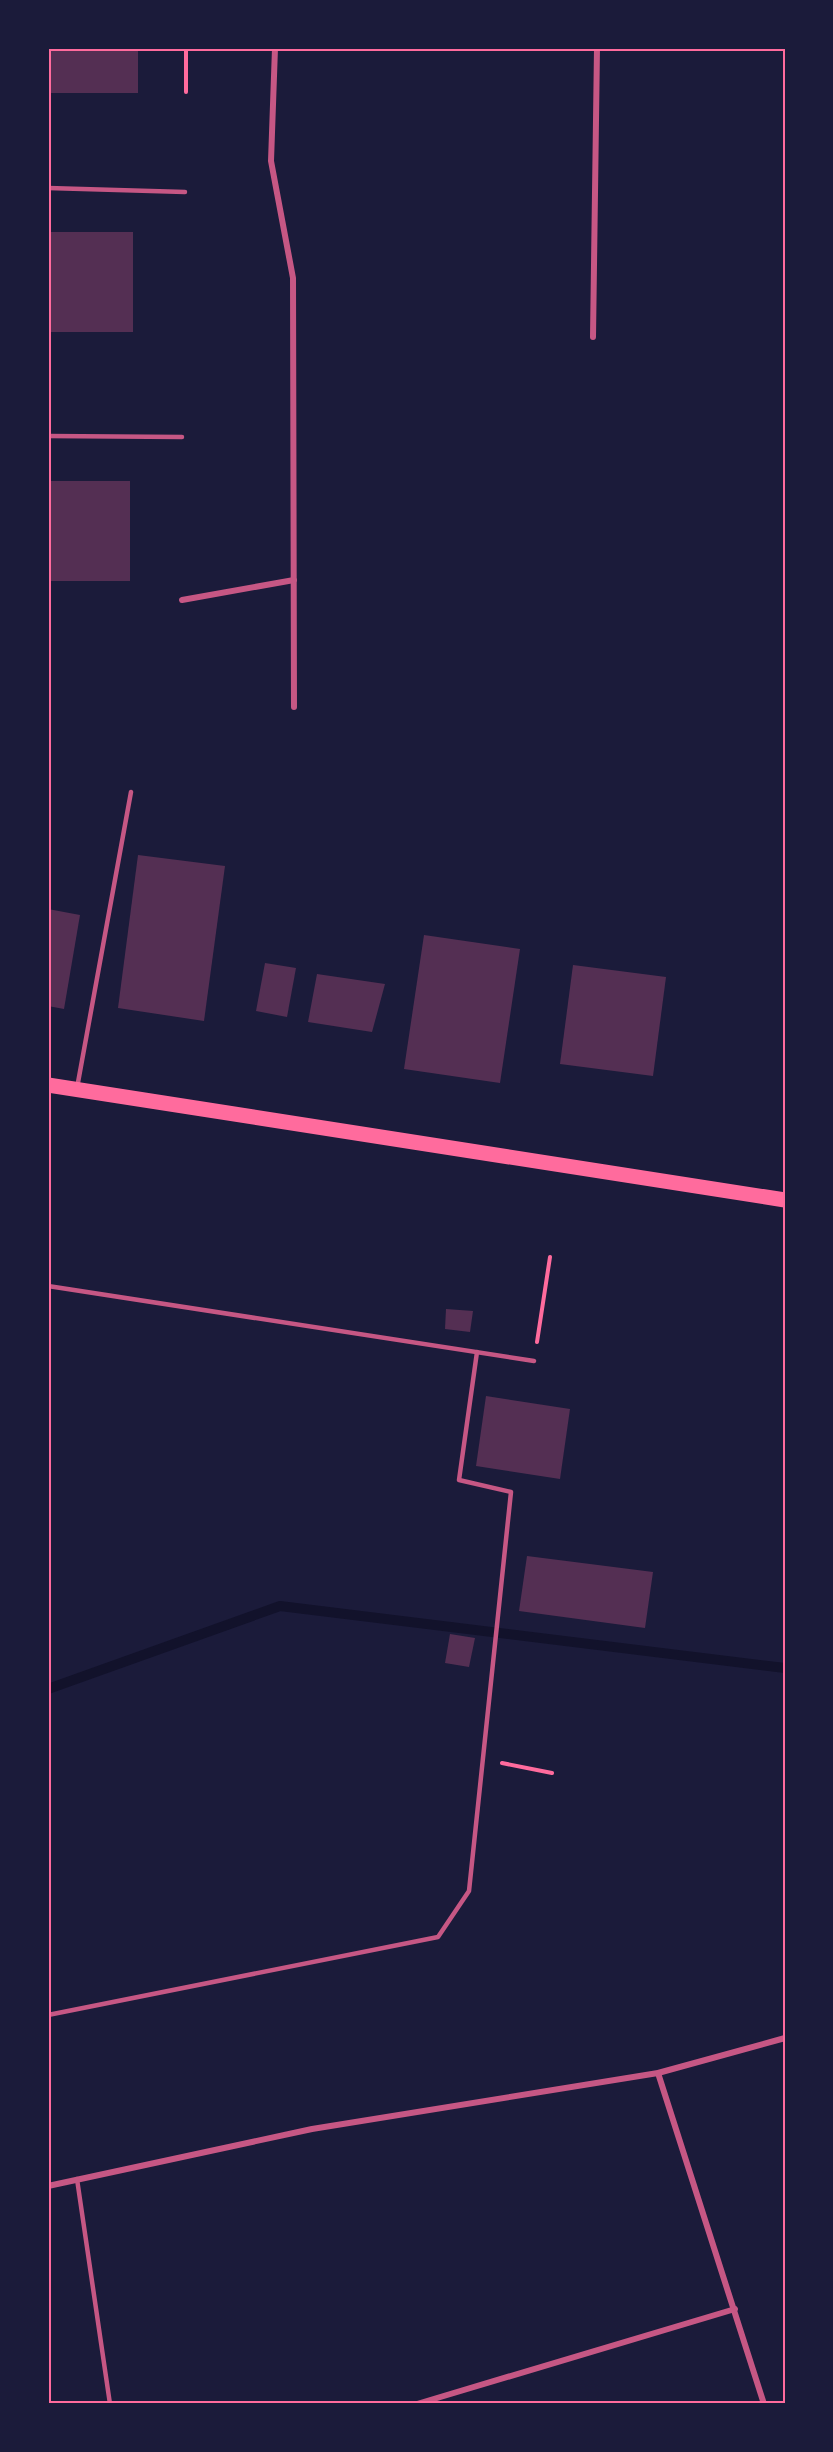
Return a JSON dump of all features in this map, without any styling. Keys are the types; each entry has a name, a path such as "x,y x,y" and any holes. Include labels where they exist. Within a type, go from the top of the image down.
{"main road":[{"path":"48,1085 785,1200"}],"street":[{"path":"275,48 271,161 293,278 294,706"},
{"path":"593,337 597,48"},
{"path":"182,600 294,580"},
{"path":"48,2186 312,2129 658,2073 785,2038"},
{"path":"658,2073 764,2404"},
{"path":"417,2404 735,2309"}],"lane":[{"path":"48,188 185,192"},
{"path":"48,436 182,437"},
{"path":"76,1090 131,792"},
{"path":"48,1286 534,1361"},
{"path":"48,2015 438,1936 469,1891 511,1492 459,1480 477,1352"},
{"path":"77,2179 110,2404"}],"path":[{"path":"186,48 186,92"},
{"path":"534,1361 550,1257"},
{"path":"483,1761 552,1773"}],"building":[{"path":"48,48 138,48 138,93 48,93"},
{"path":"48,232 133,232 133,332 48,332"},
{"path":"48,481 130,481 130,581 48,581"},
{"path":"138,855 225,866 204,1021 118,1008"},
{"path":"48,909 80,915 64,1009 48,1006"},
{"path":"424,935 520,949 500,1083 404,1069"},
{"path":"265,963 296,968 287,1017 256,1011"},
{"path":"573,965 666,977 653,1076 560,1064"},
{"path":"317,974 385,984 372,1032 308,1022"},
{"path":"446,1309 473,1311 470,1332 445,1329"},
{"path":"486,1396 570,1409 560,1479 476,1466"},
{"path":"527,1556 653,1572 645,1628 519,1611"},
{"path":"450,1634 475,1638 469,1667 445,1663"}],"waterway":[{"path":"48,1689 280,1606 785,1668"}]}
